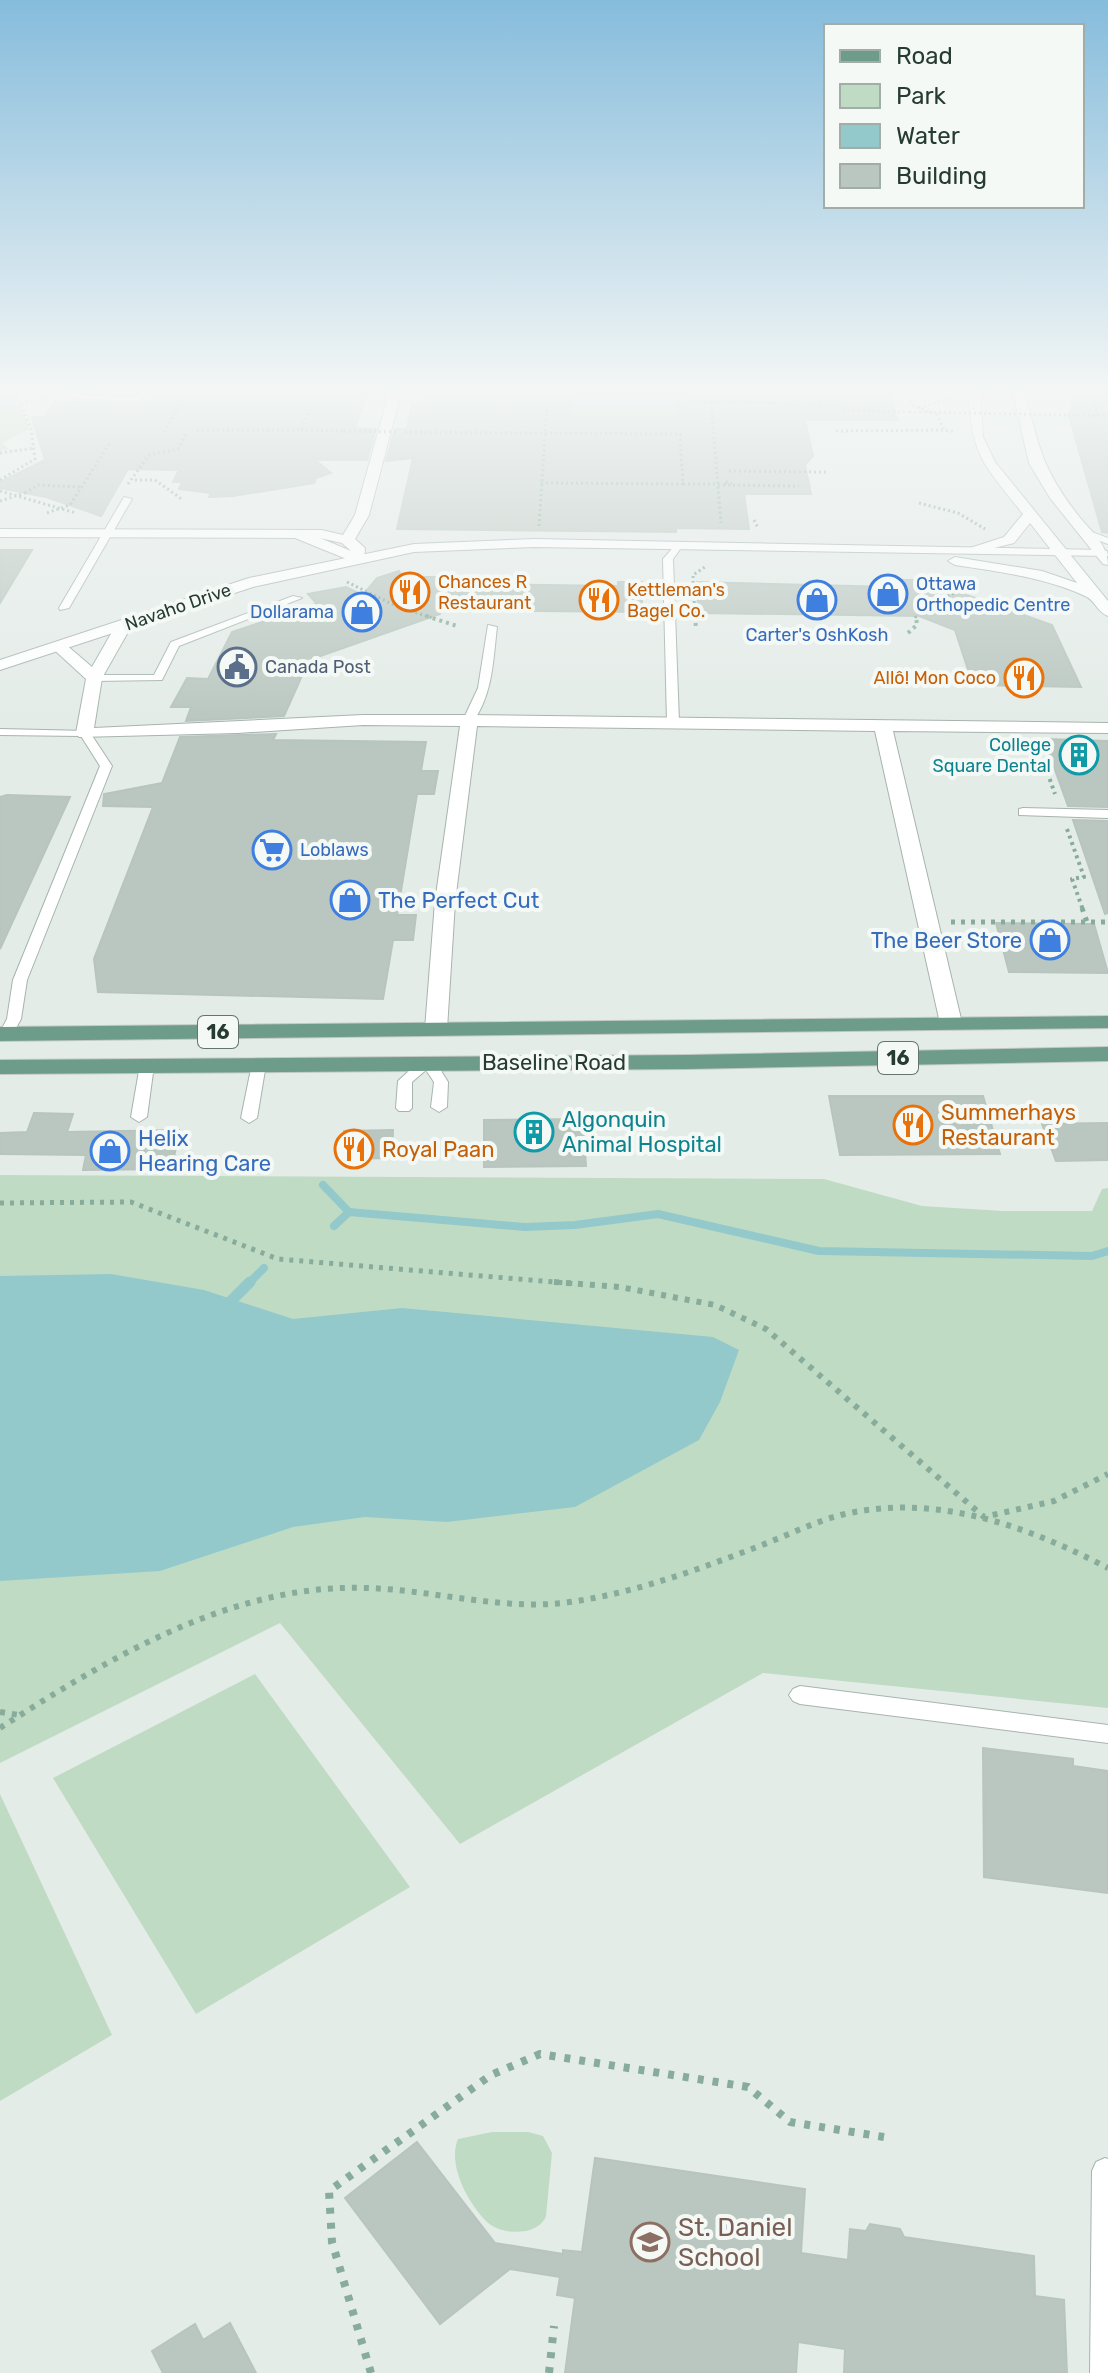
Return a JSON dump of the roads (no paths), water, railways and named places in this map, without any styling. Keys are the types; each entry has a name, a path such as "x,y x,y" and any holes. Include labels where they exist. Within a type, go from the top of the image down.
{"main road":[{"name":"Baseline Road","path":"3,1034 1105,1021"},
{"path":"428,1061 436,1029"},
{"name":"Baseline Road","path":"0,1067 428,1061 688,1062 1108,1054"}],"street":[{"path":"347,540 362,515 366,500"},
{"path":"1017,500 1108,611"},
{"path":"1059,500 1107,555"},
{"path":"974,549 1009,540 1029,515"},
{"path":"322,534 356,522"},
{"path":"301,532 359,559"},
{"path":"0,533 301,532 347,540 358,548 359,559"},
{"name":"Navaho Drive","path":"0,665 249,583 414,548 462,545 678,545 974,549 1107,555"},
{"name":"Navaho Drive","path":"359,559 955,561 1070,565 1107,555"},
{"path":"955,561 1042,575 1095,595"},
{"path":"124,625 94,678 85,733 363,720 1108,728"},
{"path":"58,646 94,678"},
{"path":"436,1029 445,902 469,720"},
{"path":"883,726 951,1023"}],"lane":[{"path":"64,608 127,500"},
{"path":"673,722 668,559 678,545"},
{"path":"94,678 158,678 175,644 297,598"},
{"path":"469,720 478,709 482,695 492,627"},
{"path":"0,732 85,733 106,766 20,980 14,1019 3,1034"},
{"path":"1023,812 1108,814"},
{"path":"404,1108 405,1081 428,1061 441,1082 439,1107"},
{"path":"249,1118 259,1064"},
{"path":"139,1117 147,1065"},
{"path":"800,1695 1108,1734"},
{"path":"1104,2373 1105,2171"}],"water":[{"path":"111,1274 204,1290 293,1319 402,1308 713,1337 739,1350 720,1402 699,1440 575,1507 447,1522 365,1517 293,1527 160,1571 0,1581 0,1276"}],"waterway":[{"path":"323,1185 349,1212"},
{"path":"334,1226 349,1212"},
{"path":"349,1212 525,1227 575,1225 658,1214 819,1251 1092,1256 1108,1251"},
{"path":"232,1300 264,1268"}],"place":[{"name":"Chances R Restaurant","path":"410,592"},
{"name":"Ottawa Orthopedic Centre","path":"888,594"},
{"name":"Kettleman's Bagel Co.","path":"599,600"},
{"name":"Carter's OshKosh","path":"817,600"},
{"name":"Dollarama","path":"362,612"},
{"name":"Canada Post","path":"237,667"},
{"name":"Allô! Mon Coco","path":"1024,678"},
{"name":"College Square Dental","path":"1079,755"},
{"name":"Loblaws","path":"272,850"},
{"name":"The Perfect Cut","path":"350,900"},
{"name":"The Beer Store","path":"1050,940"},
{"name":"Summerhays Restaurant","path":"913,1125"},
{"name":"Algonquin Animal Hospital","path":"534,1132"},
{"name":"Royal Paan","path":"354,1149"},
{"name":"Helix Hearing Care","path":"110,1151"},
{"name":"St. Daniel School","path":"650,2242"}]}
